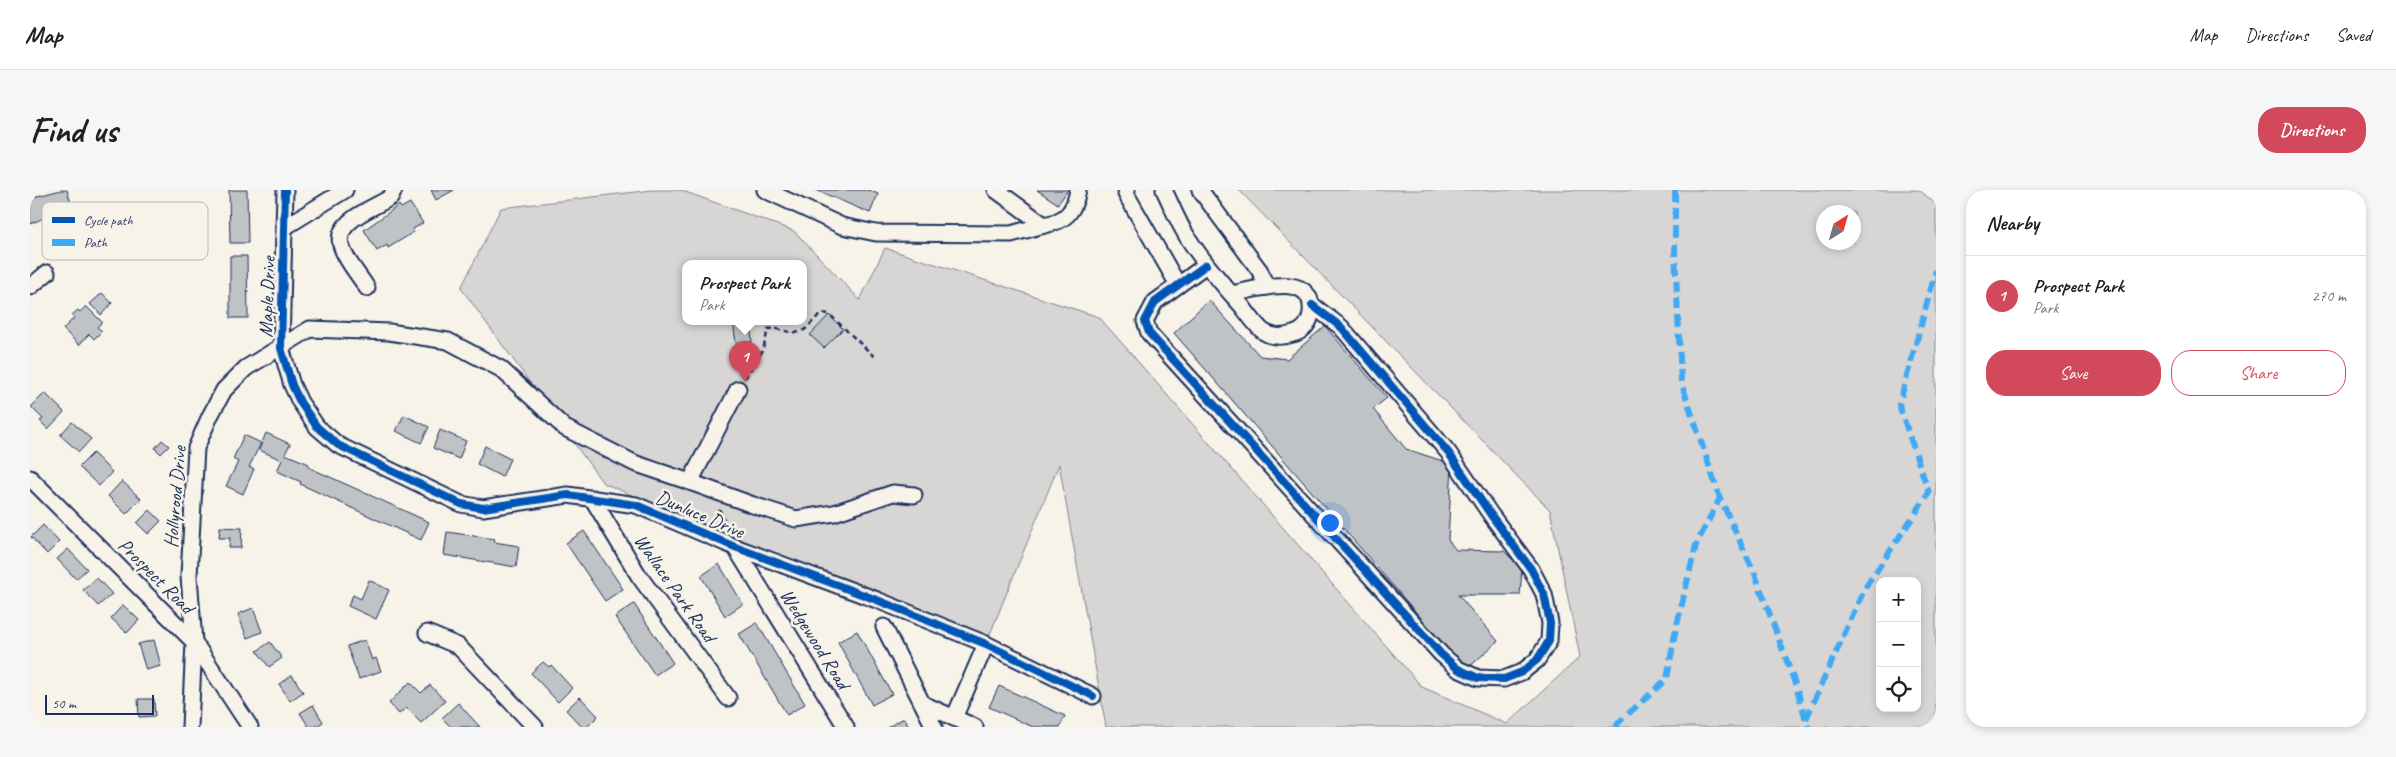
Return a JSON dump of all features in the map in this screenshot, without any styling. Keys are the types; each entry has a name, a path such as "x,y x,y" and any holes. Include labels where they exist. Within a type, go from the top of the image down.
{"street":[{"name":"Maple Drive","path":"285,190 281,348 292,385 300,402"},
{"path":"285,227 345,190"},
{"path":"367,288 341,247 340,235 345,225 391,197 394,190"},
{"path":"765,190 842,226 876,233 1011,234 1060,222 1076,204 1078,190"},
{"path":"996,190 1044,225"},
{"path":"1127,190 1126,194 1178,285"},
{"path":"1164,190 1186,236 1206,265 1264,332 1281,338 1300,332 1310,319 1312,305"},
{"path":"1200,190 1260,271 1266,287"},
{"path":"1206,265 1154,302 1145,321 1149,333 1441,654 1458,669 1478,678 1504,679 1522,672 1538,660 1548,641 1550,623 1544,594 1531,569 1490,515 1448,452 1341,327 1312,305 1306,294 1293,285 1280,284 1232,294"},
{"path":"30,288 47,273"},
{"name":"Hollyrood Drive","path":"250,727 194,642 189,576 196,448 224,390 246,368 310,329 389,332 448,341 501,369 566,428 634,463 796,519 834,513 893,494 914,495"},
{"path":"690,482 738,390"},
{"name":"Dunluce Drive","path":"300,402 317,427 338,445 460,504 483,508 568,495 636,505 735,547 877,600 986,644 1094,696"},
{"name":"Prospect Road","path":"30,478 194,642 190,727"},
{"name":"Wallace Park Road","path":"592,498 639,576 728,698"},
{"name":"Wedgewood Road","path":"735,547 846,727"},
{"path":"884,627 934,727"},
{"path":"427,633 458,646 535,727"},
{"path":"954,718 986,644"},
{"path":"923,704 975,727"}],"path":[{"path":"738,390 763,350 768,328 797,333 803,331 819,315 824,313 830,314 877,359"},
{"path":"711,489 735,547"}],"shaded area":[{"path":"652,190 680,190 794,231 860,300 885,248 1099,317 1422,687 1507,724 1580,657 1550,510 1239,190 1919,190 1936,204 1936,727 1106,727 1059,464 986,644 603,483 461,288 501,208"}],"building":[{"path":"67,190 71,202 42,202 42,219 30,224 30,198"},
{"path":"229,190 247,190 248,243 230,243"},
{"path":"431,190 454,190 436,200"},
{"path":"816,190 868,190 878,194 870,213"},
{"path":"1037,190 1068,190 1058,204"},
{"path":"410,203 423,223 413,229 414,232 388,248 387,245 377,251 364,230 399,205 401,208"},
{"path":"230,256 247,256 248,318 230,318"},
{"path":"102,293 112,303 101,315 90,304"},
{"path":"1209,300 1260,356 1287,359 1325,326 1387,398 1373,409 1406,449 1452,464 1448,540 1456,550 1504,551 1522,569 1520,595 1458,595 1498,641 1466,670 1174,333"},
{"path":"86,306 102,322 97,327 102,331 94,339 89,334 79,345 63,329 74,318 72,315 78,310 80,312"},
{"path":"829,315 843,329 824,348 810,335"},
{"path":"734,325 750,325 752,342 736,343"},
{"path":"45,393 64,412 48,429 40,421 43,419 31,407"},
{"path":"404,415 429,427 421,443 396,431"},
{"path":"72,422 91,439 79,452 60,435"},
{"path":"440,430 466,441 459,459 433,448"},
{"path":"266,433 290,444 285,454 309,464 308,467 429,522 421,540 300,484 301,482 277,471 282,460 259,450"},
{"path":"244,435 261,443 249,467 254,469 243,494 226,486 238,462 233,459"},
{"path":"162,440 169,446 161,454 155,448"},
{"path":"485,446 510,459 502,477 477,464"},
{"path":"93,453 112,472 99,486 79,467"},
{"path":"122,481 141,499 126,514 108,496"},
{"path":"150,510 161,521 148,534 137,523"},
{"path":"43,525 59,542 47,554 31,537"},
{"path":"220,527 242,528 241,548 229,548 230,538 219,538"},
{"path":"584,531 623,589 605,601 566,543"},
{"path":"447,532 495,539 494,542 519,546 516,567 444,555"},
{"path":"68,549 87,569 76,579 57,559"},
{"path":"719,564 743,604 725,616 701,576"},
{"path":"97,578 112,594 98,606 83,590"},
{"path":"369,580 389,590 376,619 348,606 353,595 361,599"},
{"path":"634,604 673,663 655,675 615,617"},
{"path":"123,605 139,620 127,633 111,618"},
{"path":"253,608 262,632 247,638 238,614"},
{"path":"757,623 805,704 787,715 739,634"},
{"path":"857,631 892,694 872,705 838,642"},
{"path":"154,640 161,666 146,670 138,644"},
{"path":"365,640 372,660 376,658 381,671 359,679 347,646"},
{"path":"270,642 282,658 269,667 257,651"},
{"path":"543,662 549,667 551,665 572,688 558,702 531,673"},
{"path":"292,675 303,692 290,701 279,684"},
{"path":"410,682 421,693 430,685 445,701 421,723 406,708 399,714 389,703"},
{"path":"999,686 1065,716 1060,727 1033,727 989,707"},
{"path":"580,697 598,716 587,727 582,727 566,710"},
{"path":"138,699 154,699 155,716 139,717"},
{"path":"458,703 480,727 451,727 442,718"},
{"path":"313,705 323,722 315,727 309,727 300,713"},
{"path":"904,718 909,727 888,727"}],"marked path":[{"path":"1675,190 1675,251 1681,382 1720,498 1755,574 1797,689 1808,727"},
{"path":"1806,719 1865,588 1929,493 1899,405 1936,270"},
{"path":"1616,727 1619,722 1667,679 1675,633 1696,545 1720,498"}],"cycle path":[{"path":"285,190 281,348 292,385 300,402 317,427 338,445 461,504 483,508 568,495 636,505 735,547 877,600 986,644 1093,696"},
{"path":"1206,265 1155,302 1145,321 1149,333 1441,654 1458,669 1478,678 1504,679 1522,672 1537,660 1549,641 1550,623 1544,594 1531,569 1448,452 1341,327 1312,305"}],"place":[{"name":"Prospect Park","path":"745,382"}]}
